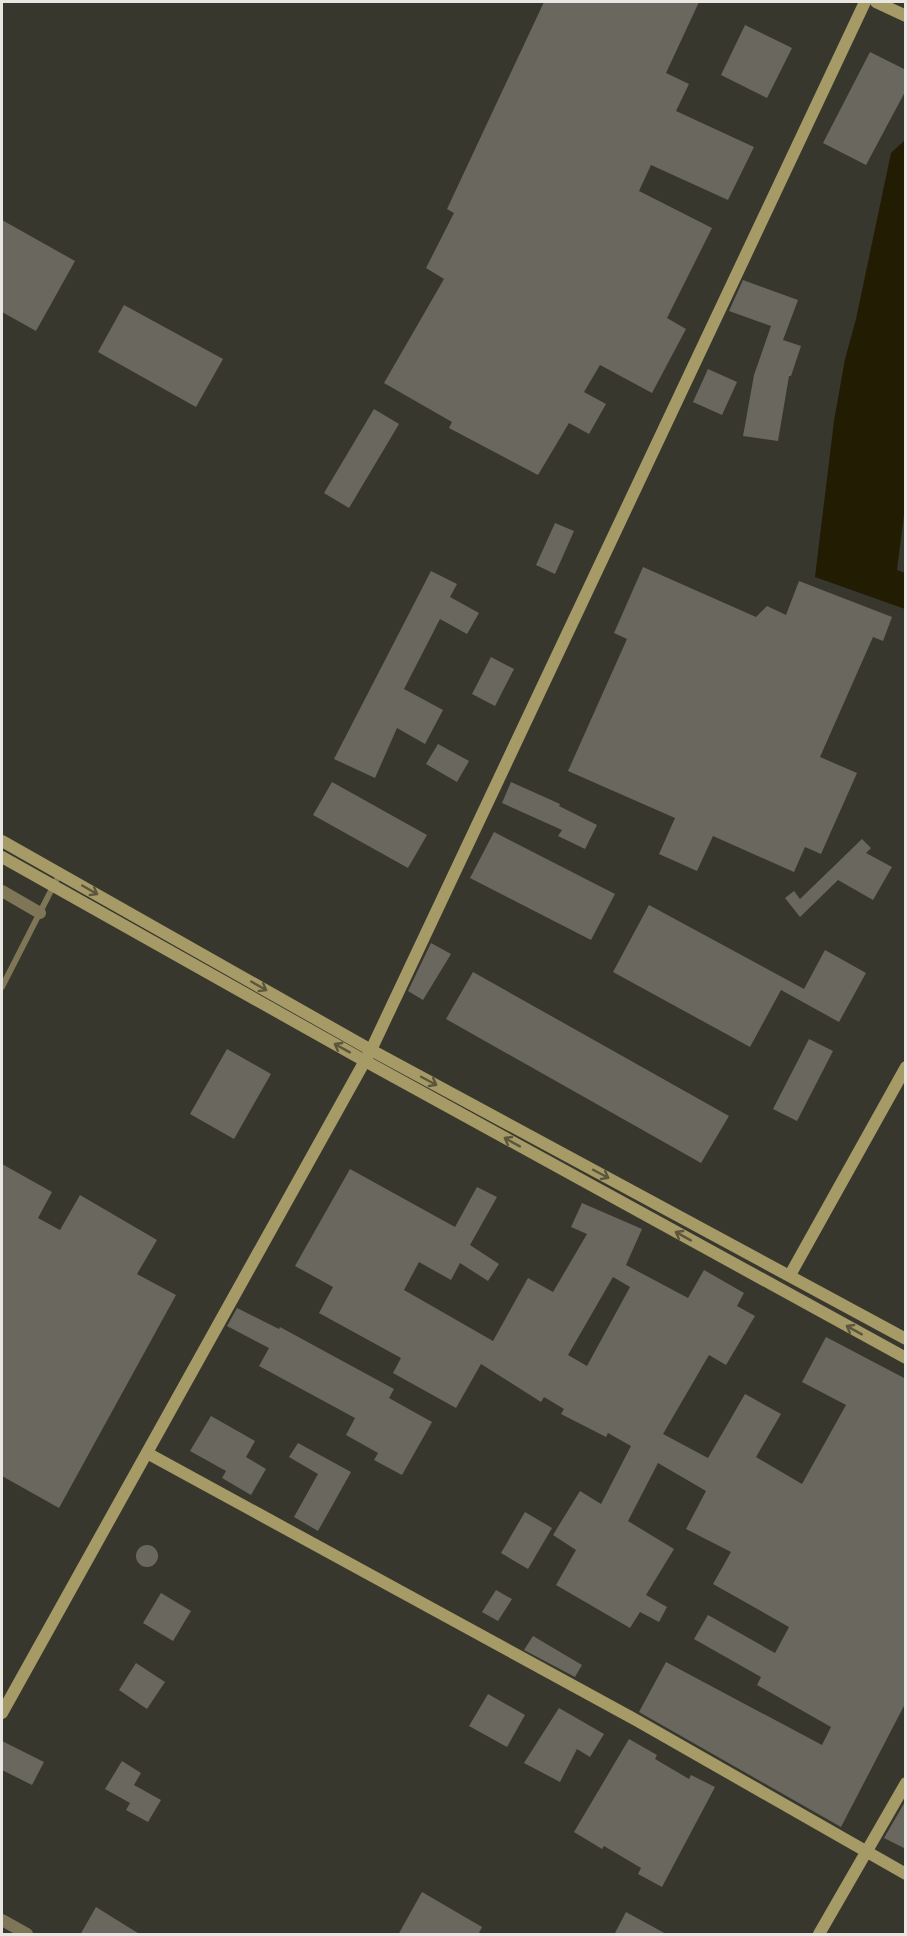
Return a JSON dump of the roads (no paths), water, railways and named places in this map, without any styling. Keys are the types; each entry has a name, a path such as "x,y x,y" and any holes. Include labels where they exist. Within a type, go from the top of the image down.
{"street":[{"path":"2,1713 368,1055 865,2"},
{"path":"876,2 906,16"},
{"path":"2,841 368,1055 906,1358"},
{"path":"2,857 368,1055 790,1275 906,1339"},
{"path":"2,891 40,913"},
{"path":"790,1275 906,1067"},
{"path":"147,1453 636,1720 906,1874"},
{"path":"819,1935 906,1783"},
{"path":"2,1920 27,1935"}],"lane":[{"path":"2,987 60,873"}]}
